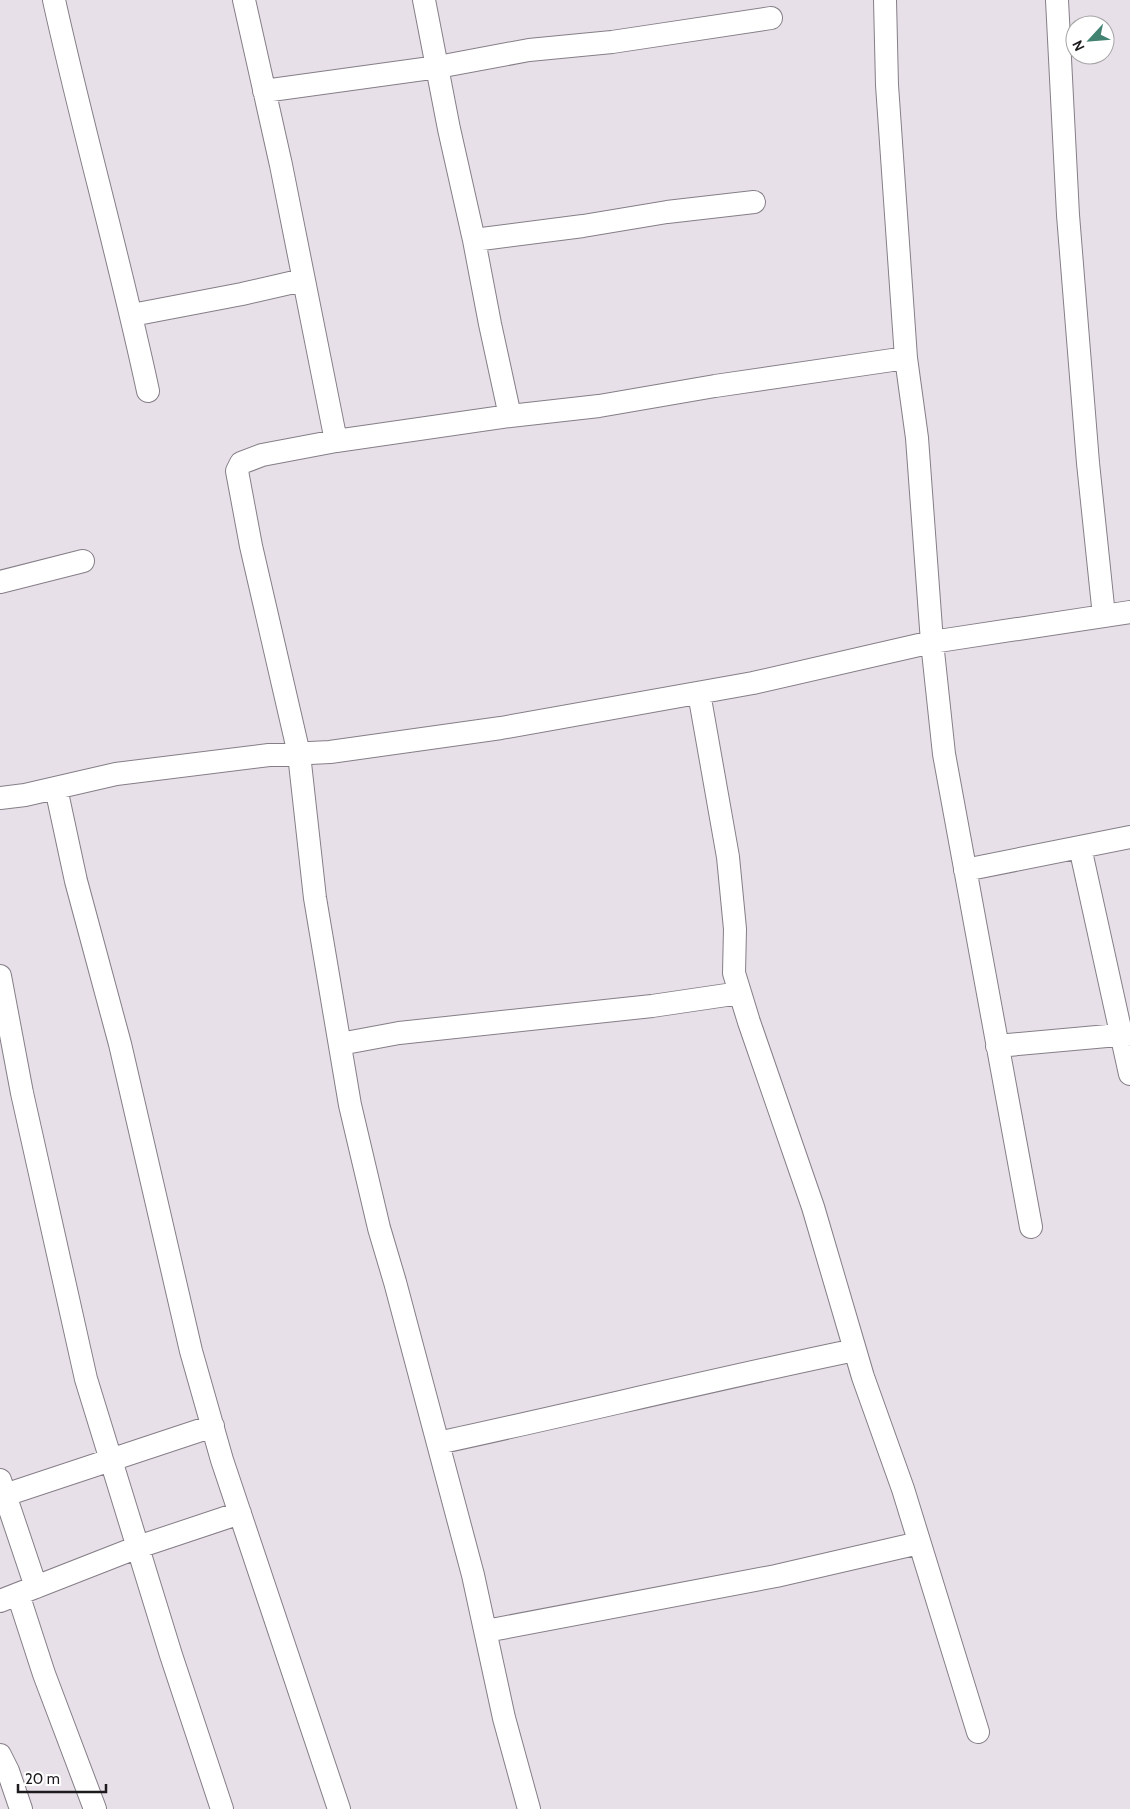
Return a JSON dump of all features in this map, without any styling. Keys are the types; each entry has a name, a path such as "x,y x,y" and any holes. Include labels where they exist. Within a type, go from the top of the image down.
{"street":[{"path":"54,0 84,130 132,315 148,391"},
{"path":"244,0 336,441"},
{"path":"424,0 510,416"},
{"path":"885,0 888,85 906,358 917,438 932,642 944,754 996,1046 1031,1227"},
{"path":"1057,0 1068,215 1088,463 1104,616"},
{"path":"264,91 438,67 529,50 612,42 771,18"},
{"path":"474,240 583,226 667,212 754,202"},
{"path":"132,315 303,280"},
{"path":"529,1809 504,1718 473,1575 367,1182 350,1105 316,898 299,754 251,546 237,471 241,463 262,455 336,441 510,416 599,406 906,358"},
{"path":"0,582 83,561"},
{"path":"0,798 25,796 116,774 269,755 330,752 446,736 753,683 932,642 1130,612"},
{"path":"699,693 728,857 735,929 734,973 813,1207 863,1377 903,1489 978,1732"},
{"path":"56,788 76,881 120,1044 191,1351 240,1513 339,1809"},
{"path":"965,870 1130,837"},
{"path":"1080,847 1126,1034 1130,1074"},
{"path":"0,976 22,1094 86,1379 222,1809"},
{"path":"340,1044 399,1033 652,1006 740,993"},
{"path":"996,1046 1126,1034"},
{"path":"438,1444 734,1375 855,1350"},
{"path":"95,1809 44,1674 18,1594 3,1488 110,1459 213,1426"},
{"path":"18,1594 138,1548 240,1513"},
{"path":"486,1631 776,1576 919,1543"},
{"path":"0,1755 8,1771 21,1809"}]}
